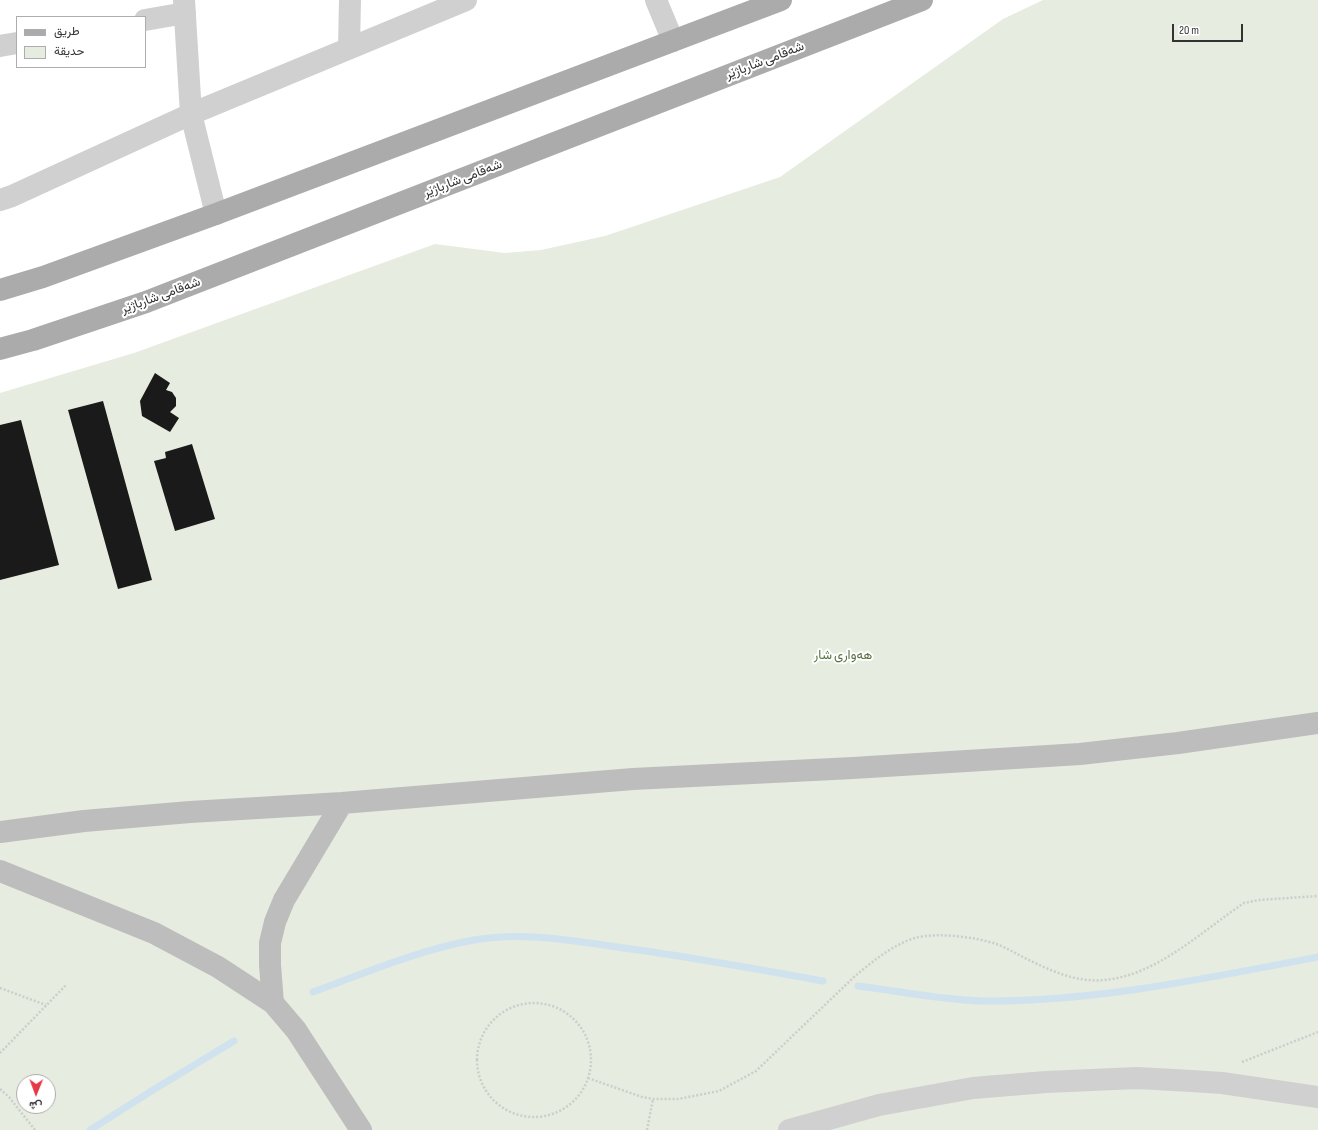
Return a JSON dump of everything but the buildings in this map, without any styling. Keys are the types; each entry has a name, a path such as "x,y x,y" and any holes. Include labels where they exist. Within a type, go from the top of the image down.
{"main road":[{"path":"0,290 43,277 216,214 781,0"},
{"name":"شەقامی شارباژێر","path":"0,349 33,340 146,302 922,0"}],"street":[{"path":"349,48 350,0"},
{"path":"0,200 12,196 191,114 466,0"},
{"path":"656,0 673,42"},
{"path":"146,20 184,6 191,114 216,214"},
{"path":"0,46 16,43"},
{"path":"0,832 84,821 190,812 342,803 633,779 853,768 1080,754 1178,743 1318,722"},
{"path":"272,1003 270,943 275,922 284,900 342,803"},
{"path":"0,871 154,933 218,966 272,1003 296,1030 361,1130"},
{"path":"789,1130 879,1105 973,1088 1046,1082 1137,1078 1200,1081 1318,1097"}],"path":[{"path":"588,1078 642,1097 653,1099 678,1099 719,1091 756,1071 854,977 884,954 897,946 916,938 929,936 963,937 995,944 1064,975 1092,981 1105,980 1133,974 1161,961 1244,903 1259,900 1318,896"},
{"path":"0,1053 67,984"},
{"path":"0,988 46,1005"},
{"path":"537,1004 556,1008 573,1018 585,1034 591,1052 590,1072 588,1078 583,1090 570,1105 554,1114 536,1118 518,1115 502,1108 489,1095 480,1079 477,1062 479,1043 487,1027 500,1014 518,1006 537,1004"},
{"path":"1235,1064 1318,1032"},
{"path":"0,1089 9,1097 35,1130"},
{"path":"647,1130 653,1099"}],"green space":[{"name":"هەواری شار","path":"1043,0 1318,0 1318,1130 0,1130 0,393 134,353 435,244 505,253 541,250 605,236 780,177 1003,19"}],"waterway":[{"path":"313,992 412,956 453,944 493,937 512,936 549,938 699,959 823,981"},
{"path":"858,986 951,999 982,1001 1067,998 1151,987 1318,957"},
{"path":"90,1130 234,1041"}]}
